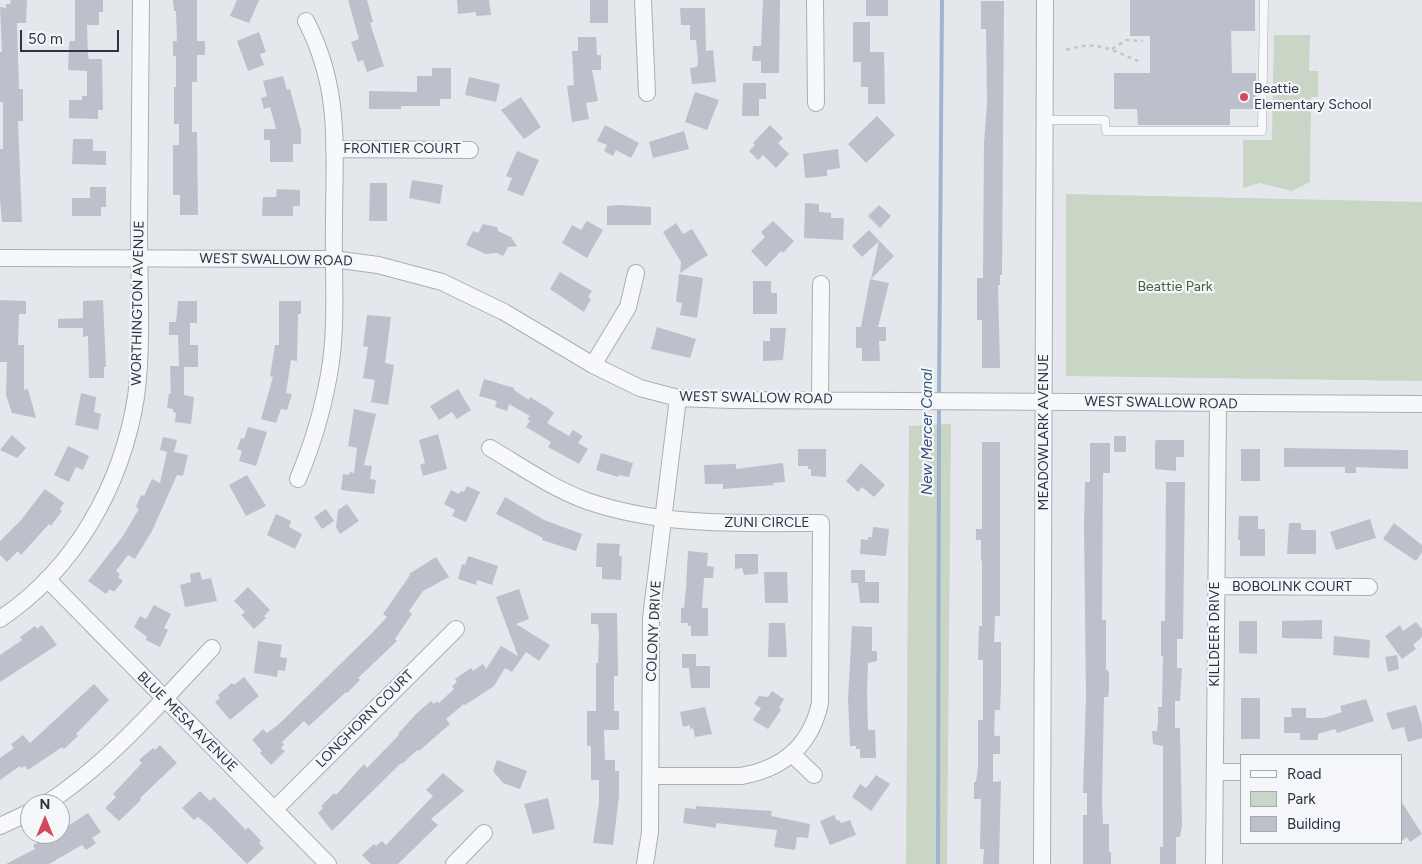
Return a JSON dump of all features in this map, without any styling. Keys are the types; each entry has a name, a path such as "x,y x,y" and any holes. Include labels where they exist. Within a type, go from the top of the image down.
{"street":[{"name":"WORTHINGTON AVENUE","path":"0,619 47,579 79,542 94,518 117,470 130,429 138,367 141,0"},
{"path":"643,0 647,93"},
{"path":"815,0 816,103"},
{"name":"MEADOWLARK AVENUE","path":"1042,864 1045,0"},
{"path":"298,479 318,423 328,378 334,326 333,108 329,79 306,21"},
{"name":"FRONTIER COURT","path":"334,149 470,150"},
{"name":"WEST SWALLOW ROAD","path":"0,258 333,259 378,265 442,282 504,312 593,365 640,388 678,398 1422,404"},
{"path":"593,365 628,307 636,273"},
{"path":"820,400 821,284"},
{"name":"COLONY DRIVE","path":"645,864 650,832 651,618 678,398"},
{"name":"KILLDEER DRIVE","path":"1214,864 1218,403"},
{"name":"ZUNI CIRCLE","path":"490,448 565,491 610,508 709,523 821,523 820,703 811,731 793,755 767,770 741,776 650,776"},
{"name":"BLUE MESA AVENUE","path":"47,579 328,864"},
{"name":"BOBOLINK COURT","path":"1215,586 1369,587"},
{"name":"LONGHORN COURT","path":"274,809 456,629"},
{"path":"62,794 74,786 164,699 212,648"},
{"path":"793,755 814,775"},
{"path":"1215,772 1240,772"},
{"path":"0,826 20,817"},
{"path":"454,864 484,833"}],"lane":[{"path":"1045,120 1105,120 1106,131 1262,131 1264,0"}],"path":[{"path":"1112,50 1126,40 1144,41"},
{"path":"1066,50 1094,45 1138,61"}],"green space":[{"path":"1274,35 1310,35 1309,71 1318,71 1318,97 1311,97 1310,182 1292,191 1260,183 1243,188 1243,140 1272,140"},
{"name":"Beattie Park","path":"1066,194 1422,202 1422,381 1066,376"},
{"path":"951,424 947,864 906,864 909,426"}],"building":[{"path":"11,0 27,0 26,23 17,23 19,89 23,89 23,121 18,121 22,222 2,222 0,199 0,149 3,149 3,102 0,102 0,52 2,52 0,7 6,8 6,4 10,4"},
{"path":"75,0 103,0 103,12 99,12 99,25 87,25 89,59 102,59 103,110 98,110 98,119 69,118 69,100 82,100 82,96 87,96 87,71 68,70 69,44 70,41 75,41"},
{"path":"173,0 197,0 197,41 205,41 205,55 197,55 197,82 192,82 192,132 197,132 198,215 180,215 180,195 173,195 173,145 179,145 179,124 174,124 176,56 173,56 173,41 177,41 176,11 174,11"},
{"path":"237,0 259,0 249,23 230,16"},
{"path":"348,0 367,0 373,22 370,23 384,66 367,72 363,60 358,62 351,42 359,39"},
{"path":"457,0 489,0 491,15 476,16 476,12 458,14"},
{"path":"590,0 608,0 608,23 590,23"},
{"path":"763,0 780,0 779,73 761,73 761,61 752,61 753,46 761,46"},
{"path":"866,0 888,0 888,16 866,16"},
{"path":"1130,0 1255,0 1255,31 1231,31 1232,73 1256,73 1256,109 1230,109 1230,125 1138,125 1137,109 1114,109 1114,73 1150,73 1150,36 1130,36"},
{"path":"981,1 1004,1 1002,275 1000,275 1000,285 998,285 1000,368 982,368 982,320 977,320 977,278 983,278 984,143 987,104 986,29 981,29"},
{"path":"680,8 705,8 706,51 713,50 716,82 692,84 690,68 697,67 698,61 696,40 690,40 690,25 681,25"},
{"path":"853,22 870,22 870,52 884,52 885,104 868,104 868,87 861,87 861,62 853,62"},
{"path":"259,32 266,52 260,54 264,65 248,71 237,41"},
{"path":"578,37 596,37 597,55 601,55 601,70 592,70 598,101 586,103 589,119 572,122 567,86 574,85 572,51 578,51"},
{"path":"432,68 451,68 451,99 440,99 440,106 401,106 401,109 369,109 369,91 417,92 417,76 432,76"},
{"path":"283,76 287,90 290,89 301,130 301,144 293,144 293,162 270,162 270,140 264,140 264,129 276,129 270,107 264,109 261,98 267,96 263,81"},
{"path":"469,77 500,84 496,102 465,95"},
{"path":"743,83 766,83 766,99 759,99 759,116 742,116"},
{"path":"695,92 719,100 707,130 685,122"},
{"path":"521,97 541,127 524,139 501,110"},
{"path":"877,116 895,135 866,163 848,144"},
{"path":"605,125 639,143 631,158 616,150 613,156 604,151 607,145 597,141"},
{"path":"770,125 783,138 778,143 789,154 776,168 763,155 758,160 749,151 755,145 753,143"},
{"path":"684,131 689,149 653,158 649,142"},
{"path":"73,139 93,139 93,151 106,151 106,165 72,164"},
{"path":"838,149 840,168 827,170 827,176 805,178 803,154"},
{"path":"517,151 539,160 523,196 507,190 512,178 506,176"},
{"path":"412,180 443,185 440,204 409,198"},
{"path":"370,183 387,183 387,221 369,221"},
{"path":"90,187 106,187 106,207 101,207 101,216 72,216 72,198 90,198"},
{"path":"277,189 300,190 300,206 293,206 293,216 262,216 263,197 276,197"},
{"path":"805,203 819,204 819,212 831,213 831,218 844,218 843,240 804,238"},
{"path":"879,205 891,216 880,228 868,216"},
{"path":"607,206 651,207 651,225 607,225"},
{"path":"587,221 603,230 587,258 562,243 572,225 581,230"},
{"path":"773,221 794,241 783,253 781,251 766,267 751,251 765,237 761,232"},
{"path":"676,223 683,234 692,229 708,255 680,273 681,262 663,232"},
{"path":"483,224 497,227 498,231 511,237 517,246 508,247 503,256 497,253 486,254 466,245 473,231 478,233"},
{"path":"869,230 894,256 871,279 879,241 862,257 852,246"},
{"path":"560,272 592,291 588,297 591,299 584,312 550,289"},
{"path":"679,274 703,278 697,318 680,315 682,303 676,302"},
{"path":"870,279 889,283 878,327 886,327 886,341 879,341 880,361 862,361 862,348 856,348 856,327 861,327"},
{"path":"753,281 771,281 771,293 777,293 777,314 753,314"},
{"path":"0,300 26,301 26,314 19,314 18,345 24,345 24,390 28,389 36,418 12,413 6,395 7,362 0,362"},
{"path":"103,300 106,367 104,367 104,378 89,378 88,336 83,337 83,328 58,328 58,319 83,318 83,301"},
{"path":"178,301 197,301 197,323 190,323 190,345 198,345 198,367 184,367 184,395 194,397 191,424 175,422 176,413 173,412 173,409 167,408 169,393 171,394 170,366 179,366 178,335 169,335 169,322 176,322"},
{"path":"279,301 301,301 301,314 298,314 297,361 291,360 286,393 292,394 287,410 281,409 276,423 261,419 273,377 270,376 275,345 279,345"},
{"path":"367,315 391,317 385,363 394,365 388,405 371,402 375,380 363,378 368,347 363,346"},
{"path":"657,327 696,339 690,358 651,349"},
{"path":"770,328 786,328 783,360 763,361 763,341 770,341"},
{"path":"484,379 514,388 514,390 529,400 530,397 554,413 547,423 569,436 573,430 583,436 578,443 588,449 579,464 548,447 551,442 526,427 530,421 527,419 530,416 509,404 507,411 495,407 497,401 479,396"},
{"path":"458,389 471,410 457,419 452,412 439,420 430,406"},
{"path":"81,393 96,397 94,412 101,414 98,430 75,425"},
{"path":"354,409 376,414 364,465 372,466 370,479 376,480 374,494 341,490 343,474 349,475 350,472 354,473 357,448 348,446"},
{"path":"248,427 267,432 256,466 239,461 242,451 237,449 241,438 244,439"},
{"path":"438,434 447,469 423,476 420,465 425,463 419,440"},
{"path":"12,435 26,448 17,458 0,450"},
{"path":"1114,436 1126,436 1126,452 1114,452"},
{"path":"163,437 177,440 174,452 188,455 183,476 177,475 152,531 135,559 128,555 116,571 120,574 118,577 123,581 114,592 110,589 106,594 88,581 123,536 139,509 136,507 141,495 144,496 152,479 160,483 167,452 160,450"},
{"path":"1184,440 1184,457 1176,457 1176,471 1155,469 1155,441"},
{"path":"982,442 1000,442 1000,616 995,616 994,642 1001,642 1001,686 1000,710 995,710 994,733 995,736 1000,736 1000,754 993,754 993,782 1001,781 999,864 983,864 984,849 980,849 981,799 974,799 974,782 976,782 978,767 978,720 983,720 983,660 978,660 979,626 982,626 982,561 981,540 976,540 976,529 982,529"},
{"path":"1090,443 1110,443 1110,473 1103,473 1102,620 1106,620 1106,669 1109,672 1109,691 1108,697 1104,697 1102,803 1103,824 1109,824 1111,864 1083,864 1083,815 1087,815 1087,793 1083,793 1086,697 1084,527 1085,482 1090,482"},
{"path":"68,446 89,456 83,470 76,467 69,482 54,475"},
{"path":"1284,448 1408,450 1408,469 1356,467 1356,473 1345,473 1345,467 1284,467"},
{"path":"798,449 826,449 826,477 811,476 811,469 808,469 808,466 798,466"},
{"path":"1241,449 1260,449 1260,481 1241,481"},
{"path":"601,453 633,463 629,477 619,475 618,477 596,470"},
{"path":"783,463 785,482 773,483 774,485 723,489 723,484 705,484 704,465 736,464 736,469"},
{"path":"861,463 885,485 874,497 862,487 858,492 846,481"},
{"path":"247,475 266,506 246,516 229,485"},
{"path":"1166,482 1185,482 1183,639 1177,639 1177,668 1182,668 1180,701 1175,701 1175,728 1180,728 1182,826 1180,837 1176,837 1176,864 1160,864 1160,847 1163,847 1163,746 1153,744 1152,731 1157,731 1158,707 1162,707 1163,656 1161,656 1161,621 1165,621"},
{"path":"467,486 480,492 466,522 452,516 455,510 444,504 451,490 459,494 461,491 464,492"},
{"path":"45,489 64,503 60,509 62,511 51,526 49,524 21,555 18,551 7,562 0,555 0,541 21,520"},
{"path":"505,497 544,520 582,534 576,551 542,540 543,538 496,514"},
{"path":"347,504 359,521 340,534 336,527 338,510"},
{"path":"326,509 334,521 322,529 314,517"},
{"path":"276,514 291,521 289,527 302,534 295,549 267,535"},
{"path":"1239,516 1258,516 1258,529 1265,529 1265,556 1240,556 1240,540 1238,540"},
{"path":"1370,519 1376,538 1336,550 1330,532"},
{"path":"1289,523 1301,523 1301,530 1316,530 1316,554 1287,554"},
{"path":"1394,523 1422,545 1422,552 1416,561 1383,539"},
{"path":"873,527 889,529 886,556 860,554 861,539 868,540 868,537 872,537"},
{"path":"597,543 620,544 619,556 622,556 621,580 602,579 602,567 596,567"},
{"path":"688,551 708,553 707,566 714,567 713,578 704,578 702,608 708,608 708,636 691,636 691,626 688,626 688,623 681,623 681,608 684,608"},
{"path":"735,554 758,554 758,574 744,575 742,568 735,569"},
{"path":"468,556 498,566 492,585 477,580 476,585 458,579 462,564 465,565"},
{"path":"436,557 449,577 423,591 409,611 412,614 395,639 397,641 358,678 360,680 347,693 309,726 304,721 282,742 284,744 281,748 285,751 271,765 252,740 263,729 267,733 279,724 372,633 387,617 383,614 409,574"},
{"path":"851,570 865,570 865,582 879,582 879,603 860,603 858,583 851,583"},
{"path":"200,572 202,580 211,578 217,601 185,607 180,585 191,582 190,574"},
{"path":"764,572 787,572 788,603 765,603"},
{"path":"248,587 270,610 264,616 266,618 254,629 241,615 245,612 234,601"},
{"path":"519,589 529,619 516,624 550,645 539,661 526,652 512,672 505,668 494,686 464,704 446,719 450,724 419,751 417,750 401,763 332,831 318,813 323,808 321,806 334,793 336,795 364,764 367,768 399,735 416,714 431,701 434,704 437,701 439,703 454,689 452,686 457,682 455,679 471,668 473,671 483,664 486,669 501,646 518,656 496,597"},
{"path":"154,605 171,614 164,628 168,630 160,647 146,640 147,637 134,627 140,616 146,619"},
{"path":"591,613 617,613 618,676 614,676 614,711 619,711 619,730 604,730 605,760 615,760 615,771 619,771 619,796 613,845 593,843 599,803 599,780 591,780 591,746 587,746 587,711 596,711 596,663 598,663 599,635 598,624 591,624"},
{"path":"1322,620 1322,639 1282,638 1282,621"},
{"path":"1239,621 1257,621 1257,654 1239,653"},
{"path":"1416,622 1422,629 1422,637 1413,645 1416,649 1402,659 1385,636 1400,625 1403,631"},
{"path":"769,623 785,623 787,657 768,657"},
{"path":"42,625 57,645 0,682 0,655 22,640 20,637 35,626 37,629"},
{"path":"852,626 872,627 872,651 877,651 877,661 868,663 867,690 868,730 875,730 876,758 860,758 860,749 856,749 856,746 850,746 848,700"},
{"path":"1334,636 1370,640 1369,658 1333,655"},
{"path":"258,641 282,645 280,657 287,658 285,671 278,670 277,677 254,673"},
{"path":"682,654 696,654 696,666 710,666 710,688 691,688 689,668 682,668"},
{"path":"1397,655 1399,669 1388,672 1385,657"},
{"path":"244,677 259,696 230,720 215,702 220,698 218,695 232,683 234,685"},
{"path":"94,684 109,700 76,734 78,736 64,749 62,747 28,770 25,766 21,768 20,766 0,780 0,758 14,748 11,744 23,735 30,743"},
{"path":"772,691 784,699 779,708 781,710 768,729 753,720 761,708 754,704 759,696 768,697"},
{"path":"1241,698 1260,698 1260,739 1241,739"},
{"path":"1366,699 1374,721 1337,733 1335,729 1318,734 1318,740 1300,740 1300,733 1284,733 1284,717 1292,717 1291,708 1306,708 1306,718 1324,718 1342,712 1340,706"},
{"path":"1416,705 1422,725 1422,738 1408,742 1404,727 1392,730 1386,713"},
{"path":"705,707 712,734 695,737 693,728 690,729 690,725 683,727 680,712"},
{"path":"160,745 177,763 119,821 105,808 116,797 113,794 142,763 139,760 153,748 155,750"},
{"path":"497,760 527,771 520,789 503,783 493,771"},
{"path":"443,773 464,791 431,819 438,825 398,864 371,864 362,855 374,844 376,846 382,841 386,845 433,796 426,790"},
{"path":"876,775 890,784 871,811 852,797 860,784 866,788"},
{"path":"200,791 210,801 214,797 246,830 248,827 261,841 259,843 264,848 247,864 209,826 198,817 194,820 182,808"},
{"path":"548,798 555,829 533,834 524,804"},
{"path":"1402,803 1422,834 1410,842 1407,837 1402,840"},
{"path":"696,806 772,811 771,816 810,824 808,838 797,837 795,850 774,847 777,830 716,823 716,828 683,823 685,808 696,809"},
{"path":"88,813 101,832 92,838 96,843 86,850 82,845 49,864 6,864 35,849 33,845 35,844 70,844 70,825"},
{"path":"834,815 837,821 839,820 841,823 850,820 856,835 830,845 820,821"}],"waterway":[{"name":"New Mercer Canal","path":"939,398 942,0"},
{"name":"New Mercer Canal","path":"938,864 939,405"}],"place":[{"name":"Beattie Elementary School","path":"1244,97"}]}
